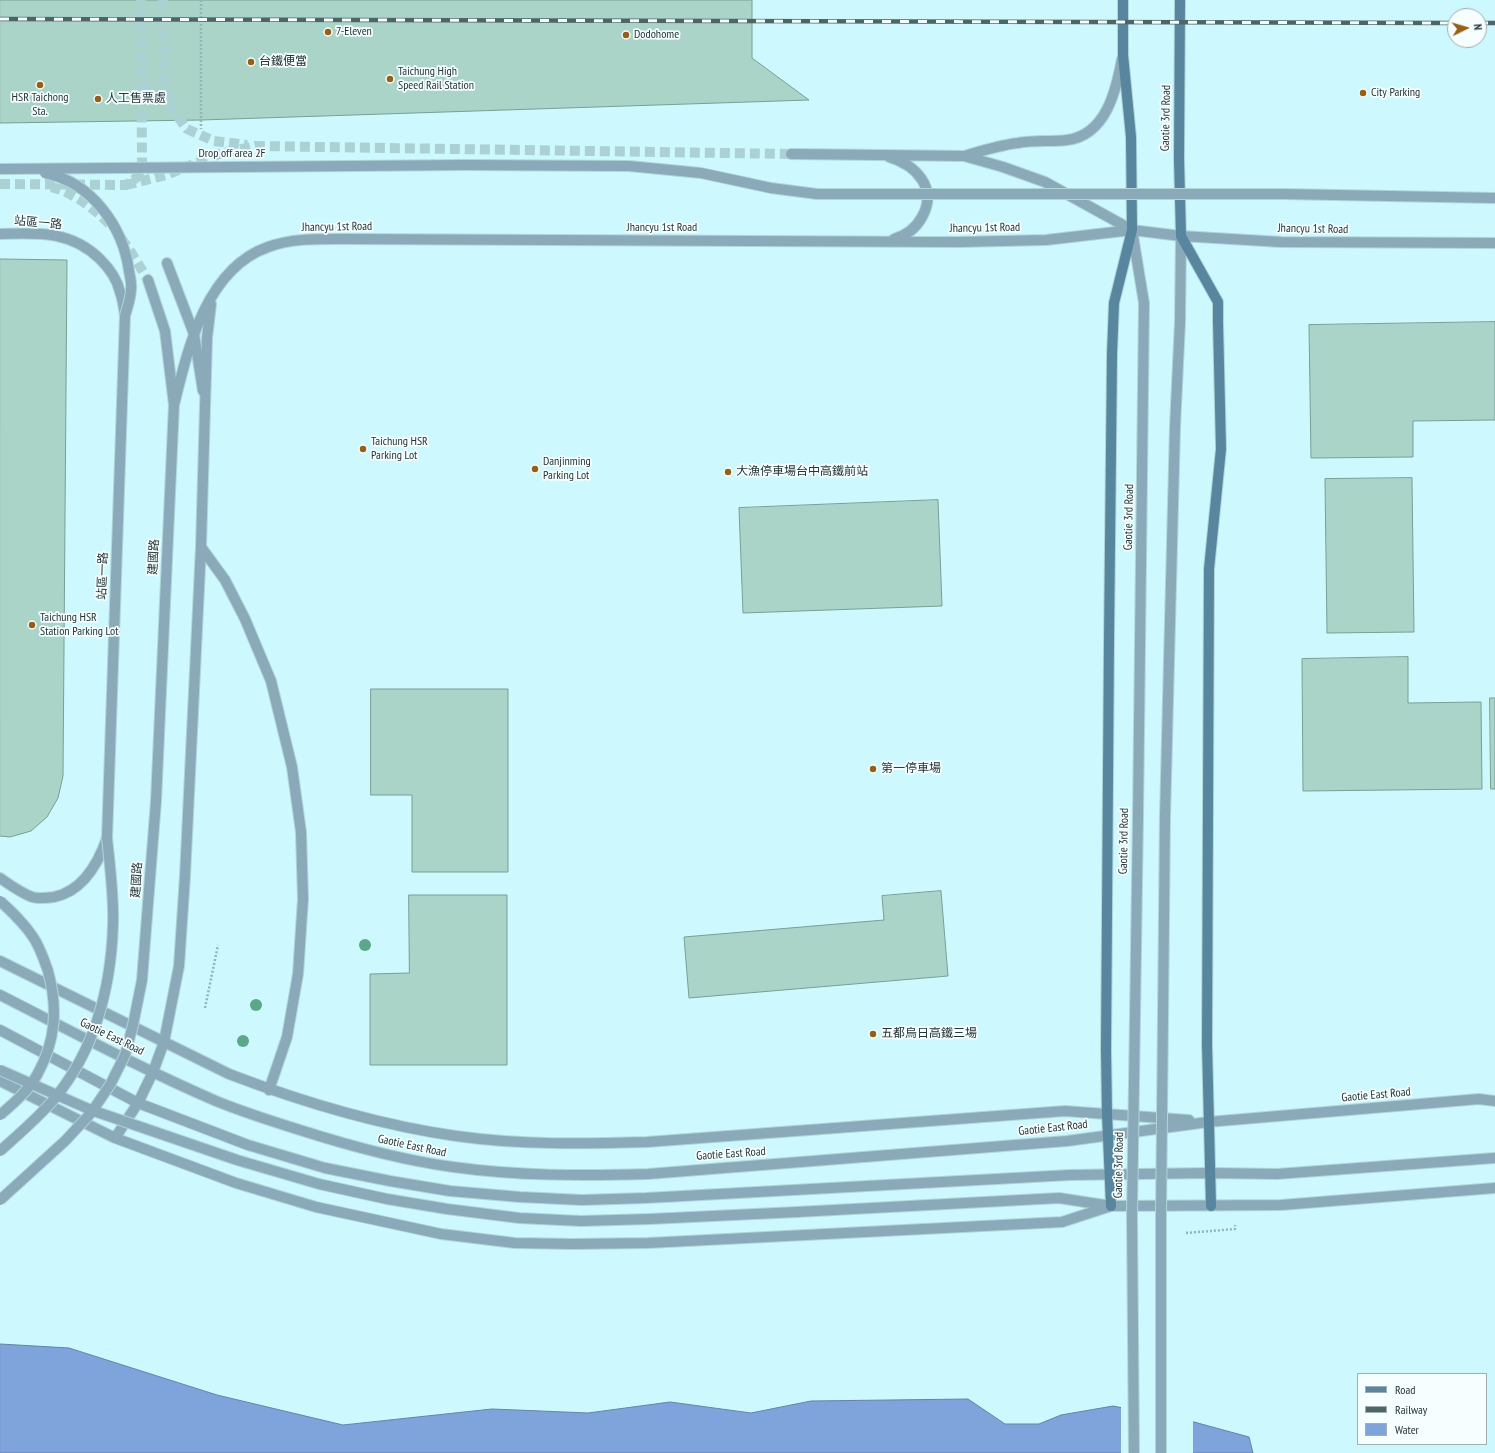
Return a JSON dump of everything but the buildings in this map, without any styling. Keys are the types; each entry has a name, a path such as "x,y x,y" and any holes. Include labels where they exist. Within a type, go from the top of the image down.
{"street":[{"name":"Gaotie 3rd Road","path":"1123,0 1123,55 1131,138 1132,230 1144,303 1132,1216 1134,1453"},
{"name":"Gaotie 3rd Road","path":"1161,1453 1161,1215 1165,817 1175,427 1181,302 1179,159 1180,0"},
{"path":"964,156 1017,143 1069,140 1085,134 1101,120 1110,104 1118,81 1123,55"},
{"name":"Jhancyu 1st Road","path":"791,154 964,156 1003,167 1045,182 1132,230"},
{"path":"878,154 900,160 914,169 925,183 928,197 925,212 917,226 903,236 881,242"},
{"name":"Drop off area 2F","path":"0,169 465,165 629,166 701,172 771,188 817,194 1282,194 1495,198"},
{"name":"站區一路","path":"26,169 55,175 75,184 92,197 107,215 119,236 127,259 131,289 125,316 107,838"},
{"name":"Gaotie 3rd Road","path":"1111,1206 1107,1114 1112,346 1114,303 1132,230"},
{"name":"Jhancyu 1st Road","path":"174,405 194,334 212,296 223,278 249,256 268,247 290,241 315,239 881,242 1046,240 1132,230 1181,236 1295,243 1495,242"},
{"name":"站區一路","path":"0,234 56,235 76,241 94,253 109,268 120,291 125,316"},
{"name":"Gaotie 3rd Road","path":"1181,236 1218,302 1221,449 1209,577 1207,1028 1211,1206"},
{"path":"115,1138 138,1103 153,1072 164,1042 179,966 183,913 201,547 205,405 194,334 167,263"},
{"path":"148,280 165,331 174,405"},
{"name":"Jhancyu 1st Road","path":"205,405 208,338 212,296"},
{"name":"建國路","path":"0,1200 65,1141 91,1113 110,1085 124,1055 133,1025 142,980 156,801 174,405"},
{"path":"201,547 225,580 245,619 271,681 292,767 301,832 303,899 298,974 287,1037 268,1090"},
{"path":"0,878 14,888 33,897 47,898 63,895 78,886 91,872 100,856 107,838"},
{"path":"0,1151 31,1123 55,1098 75,1069 90,1043 100,1016 108,975 113,926 112,889 107,838"},
{"path":"0,901 19,919 34,938 44,959 51,984 54,1006 53,1030 47,1052 37,1076 23,1094 0,1115"},
{"path":"0,962 229,1074 268,1090 336,1110 399,1126 457,1136 564,1144 647,1142 1065,1112 1208,1122"},
{"name":"Gaotie East Road","path":"0,995 153,1072 216,1101 260,1117 333,1140 391,1156 453,1167 521,1174 581,1176 648,1174 1059,1142 1208,1122 1479,1099 1495,1101"},
{"path":"0,1030 138,1103 248,1145 325,1168 390,1181 450,1190 520,1197 582,1200 646,1198 1063,1175 1210,1173 1277,1174 1495,1158"},
{"path":"0,1070 91,1110 237,1160 319,1184 387,1199 447,1209 519,1218 581,1221 658,1219 1060,1198 1111,1206 1281,1205 1495,1188"},
{"path":"0,1081 115,1138 236,1183 316,1207 442,1234 515,1243 648,1243 1062,1222 1111,1206"},
{"path":"1479,1099 1495,1093"}],"path":[{"path":"201,0 201,128"},
{"path":"205,1008 218,945"},
{"path":"1186,1233 1235,1229 1235,1222"}],"water":[{"path":"0,1344 69,1348 217,1395 343,1425 492,1409 588,1413 670,1402 751,1413 811,1401 968,1399 1005,1424 1039,1424 1061,1415 1113,1406 1194,1422 1249,1437 1253,1453 0,1453"}],"pier":[{"path":"1121,1406 1193,1420 1193,1453 1121,1453"}],"tunnel":[{"path":"0,184 126,185 138,176 141,170 142,162 141,0"},
{"path":"163,0 164,79 170,106 187,129 214,141 247,145"},
{"path":"143,83 150,94 158,94 164,79"},
{"path":"126,185 166,175 219,154 255,146 791,154"},
{"path":"51,187 59,189 83,202 99,214 111,226"},
{"path":"121,238 148,280"}],"railway":[{"path":"0,19 1447,23"},
{"path":"1487,23 1495,23"}],"place":[{"name":"7-Eleven","path":"328,32"},
{"name":"Dodohome","path":"626,35"},
{"name":"台鐵便當","path":"251,62"},
{"name":"Taichung High Speed Rail Station","path":"390,79"},
{"name":"HSR Taichong Sta.","path":"40,85"},
{"name":"City Parking","path":"1363,93"},
{"name":"人工售票處","path":"98,99"},
{"name":"Taichung HSR Parking Lot","path":"363,449"},
{"name":"Danjinming Parking Lot","path":"535,469"},
{"name":"大漁停車場台中高鐵前站","path":"728,472"},
{"name":"Taichung HSR Station Parking Lot","path":"32,625"},
{"name":"第一停車場","path":"873,769"},
{"name":"五都烏日高鐵三場","path":"873,1034"}]}
